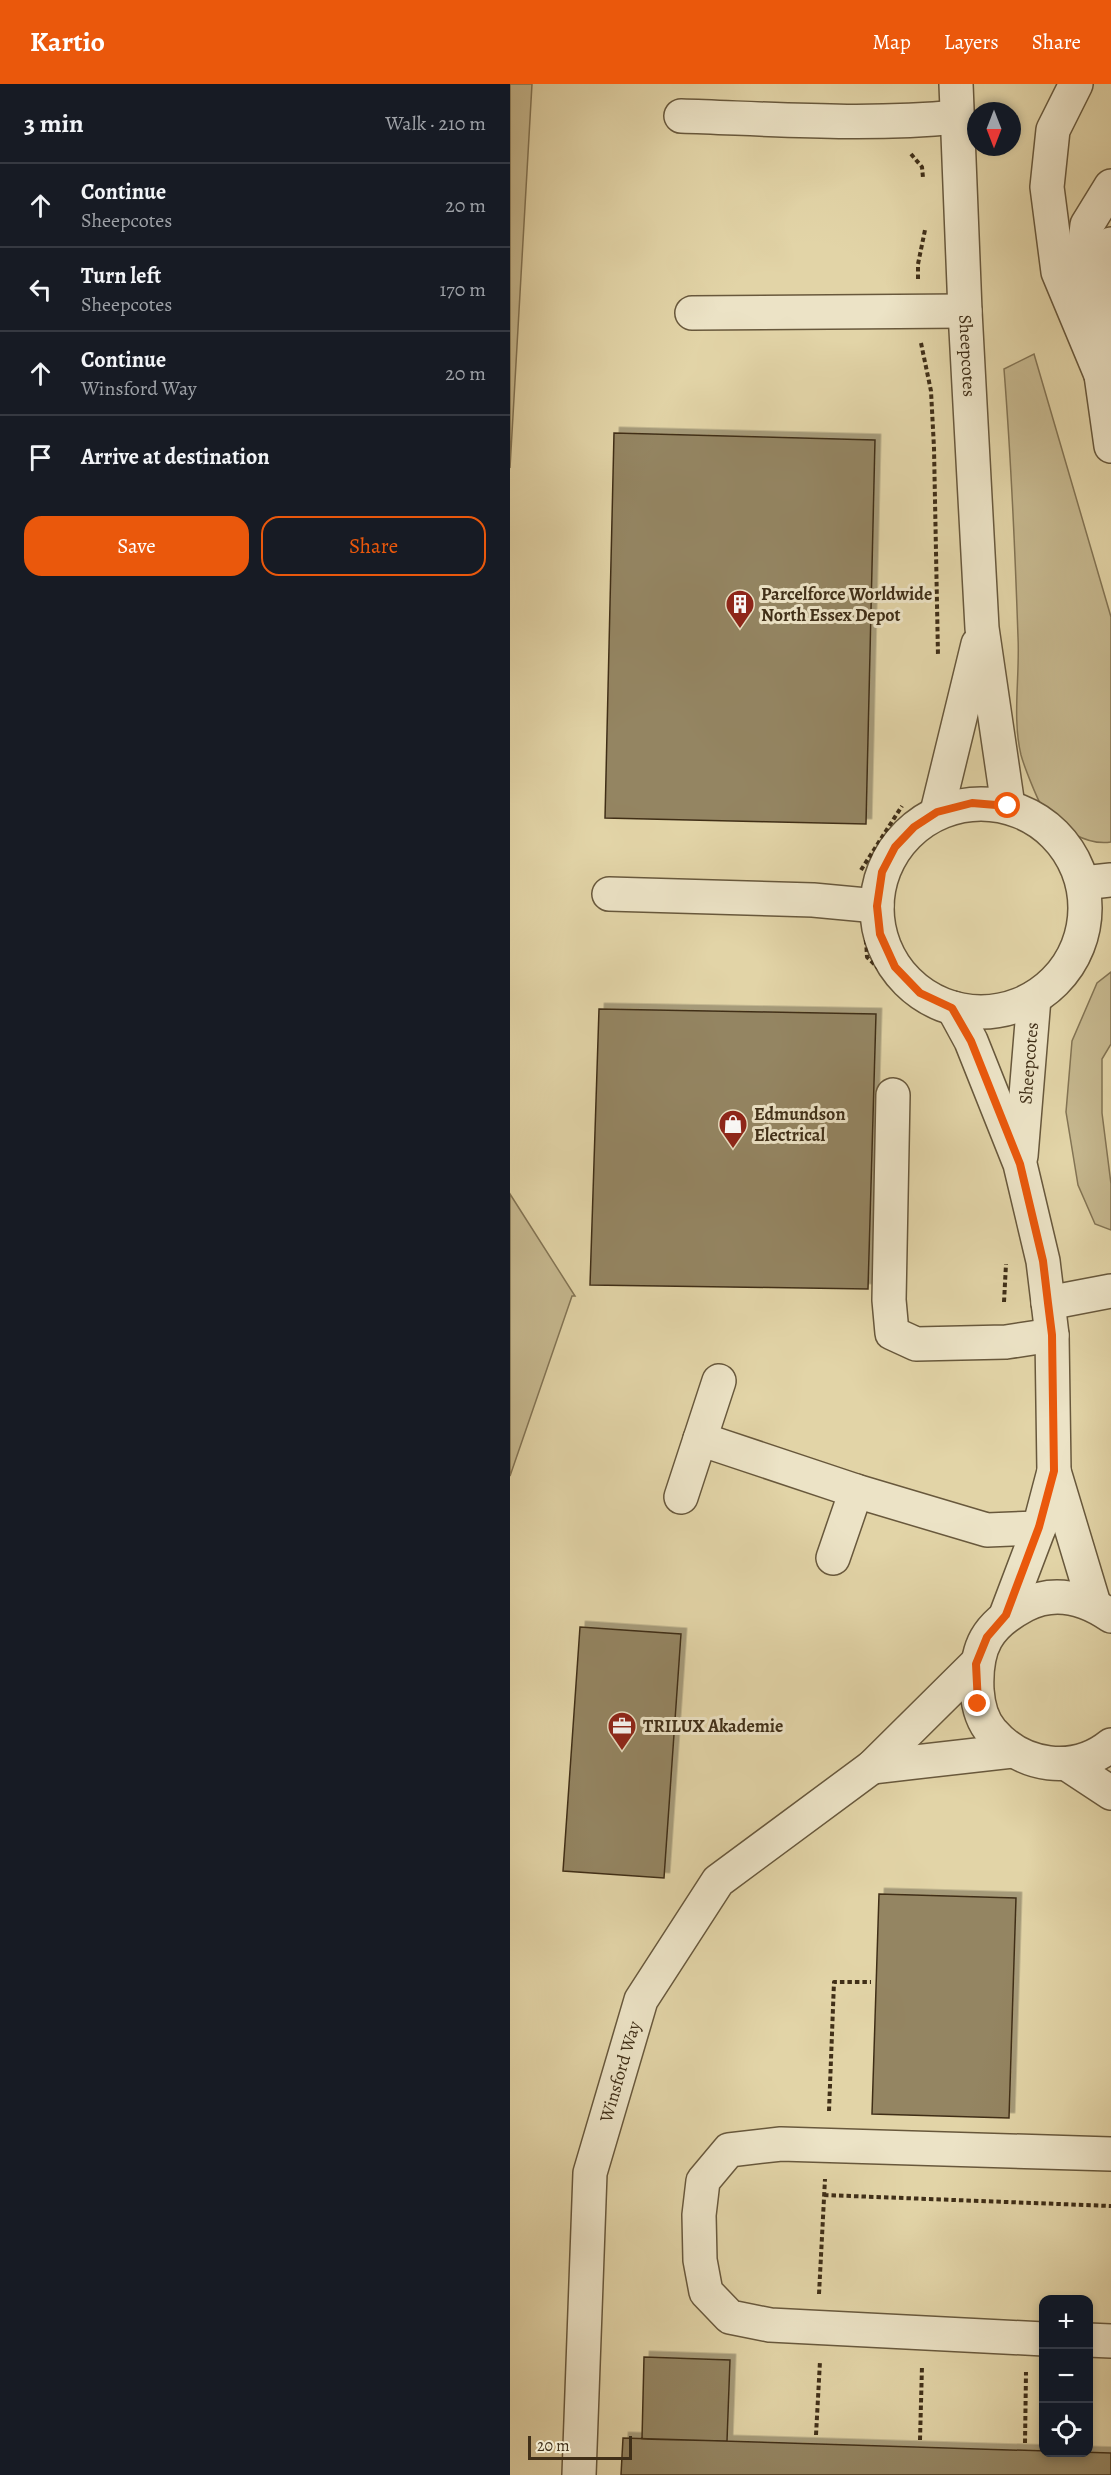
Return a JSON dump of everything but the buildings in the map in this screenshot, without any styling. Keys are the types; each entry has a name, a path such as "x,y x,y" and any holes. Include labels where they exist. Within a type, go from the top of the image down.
{"street":[{"name":"Sheepcotes","path":"956,84 965,311 982,628 1008,806"},
{"path":"1076,84 1053,130 1047,187 1058,272 1106,368"},
{"path":"681,116 868,122 910,122 957,117"},
{"path":"1106,368 1079,292 1087,225 1111,186"},
{"path":"1111,244 1097,302 1106,368 1111,446"},
{"path":"692,314 965,311"},
{"name":"Sheepcotes","path":"937,812 982,628"},
{"name":"Sheepcotes","path":"972,803 1008,806 1034,817 1056,835 1097,882 1077,948 1060,976 1034,998 1012,1008 972,1013 952,1008 920,993 895,967 880,934 877,906 882,872 895,847 914,827 937,812 972,803"},
{"path":"609,894 813,900 877,906"},
{"name":"Sheepcotes","path":"1020,1164 1034,998"},
{"name":"Sheepcotes","path":"952,1008 971,1041 1020,1164 1043,1261 1052,1335 1054,1471 1039,1527 1006,1615"},
{"path":"893,1095 889,1300 892,1333 916,1344 1006,1342 1052,1335"},
{"path":"1048,1303 1111,1291"},
{"path":"681,1497 719,1381"},
{"path":"700,1439 856,1491 987,1530 1039,1527"},
{"name":"Sheepcotes","path":"1054,1471 1103,1610"},
{"path":"833,1558 856,1491"},
{"name":"Winsford Way","path":"579,2475 590,2173 640,2000 718,1881 872,1767 976,1664 987,1637 1006,1615 1037,1599 1066,1597 1103,1610"},
{"name":"Winsford Way","path":"976,1664 978,1704 990,1731 1012,1751 1038,1763 1067,1764 1100,1754 1111,1745"},
{"name":"Winsford Way","path":"872,1767 1012,1751"},
{"path":"1067,1764 1111,1793"},
{"path":"1039,2339 770,2325 730,2317 706,2292 700,2260 699,2215 703,2181 729,2150 782,2144 1111,2154"},
{"path":"1093,2340 1111,2341"}],"path":[{"path":"911,156 922,166 923,183"},
{"path":"918,264 926,225"},
{"path":"921,350 931,391 934,448 937,665"},
{"path":"861,870 907,799"},
{"path":"1004,1302 1007,1259"},
{"path":"816,2435 822,2326 819,2292 834,1982 871,1982"},
{"path":"824,2195 1111,2206"}],"shaded area":[{"path":"510,84 532,84 510,468"},
{"path":"1034,354 1111,617 1111,842 1102,843 1074,834 1057,823 1044,810 1025,767 1018,741 1016,570 1004,369"},
{"path":"1111,972 1111,1044 1102,1059 1102,1113 1111,1184 1111,1230 1095,1224 1078,1185 1066,1112 1072,1041 1097,983"},
{"path":"510,1194 575,1296 572,1296 510,1476"}],"place":[{"name":"Parcelforce Worldwide North Essex Depot","path":"740,630"},
{"name":"Edmundson Electrical","path":"733,1150"},
{"name":"TRILUX Akademie","path":"622,1752"}],"route":[{"path":"978,1704 976,1664 987,1637 1006,1615 1039,1527 1054,1471 1052,1335 1043,1261 1020,1164 971,1041 952,1008 920,993 895,967 880,934 877,906 882,872 895,847 914,827 937,812 972,803 1008,806"}]}
